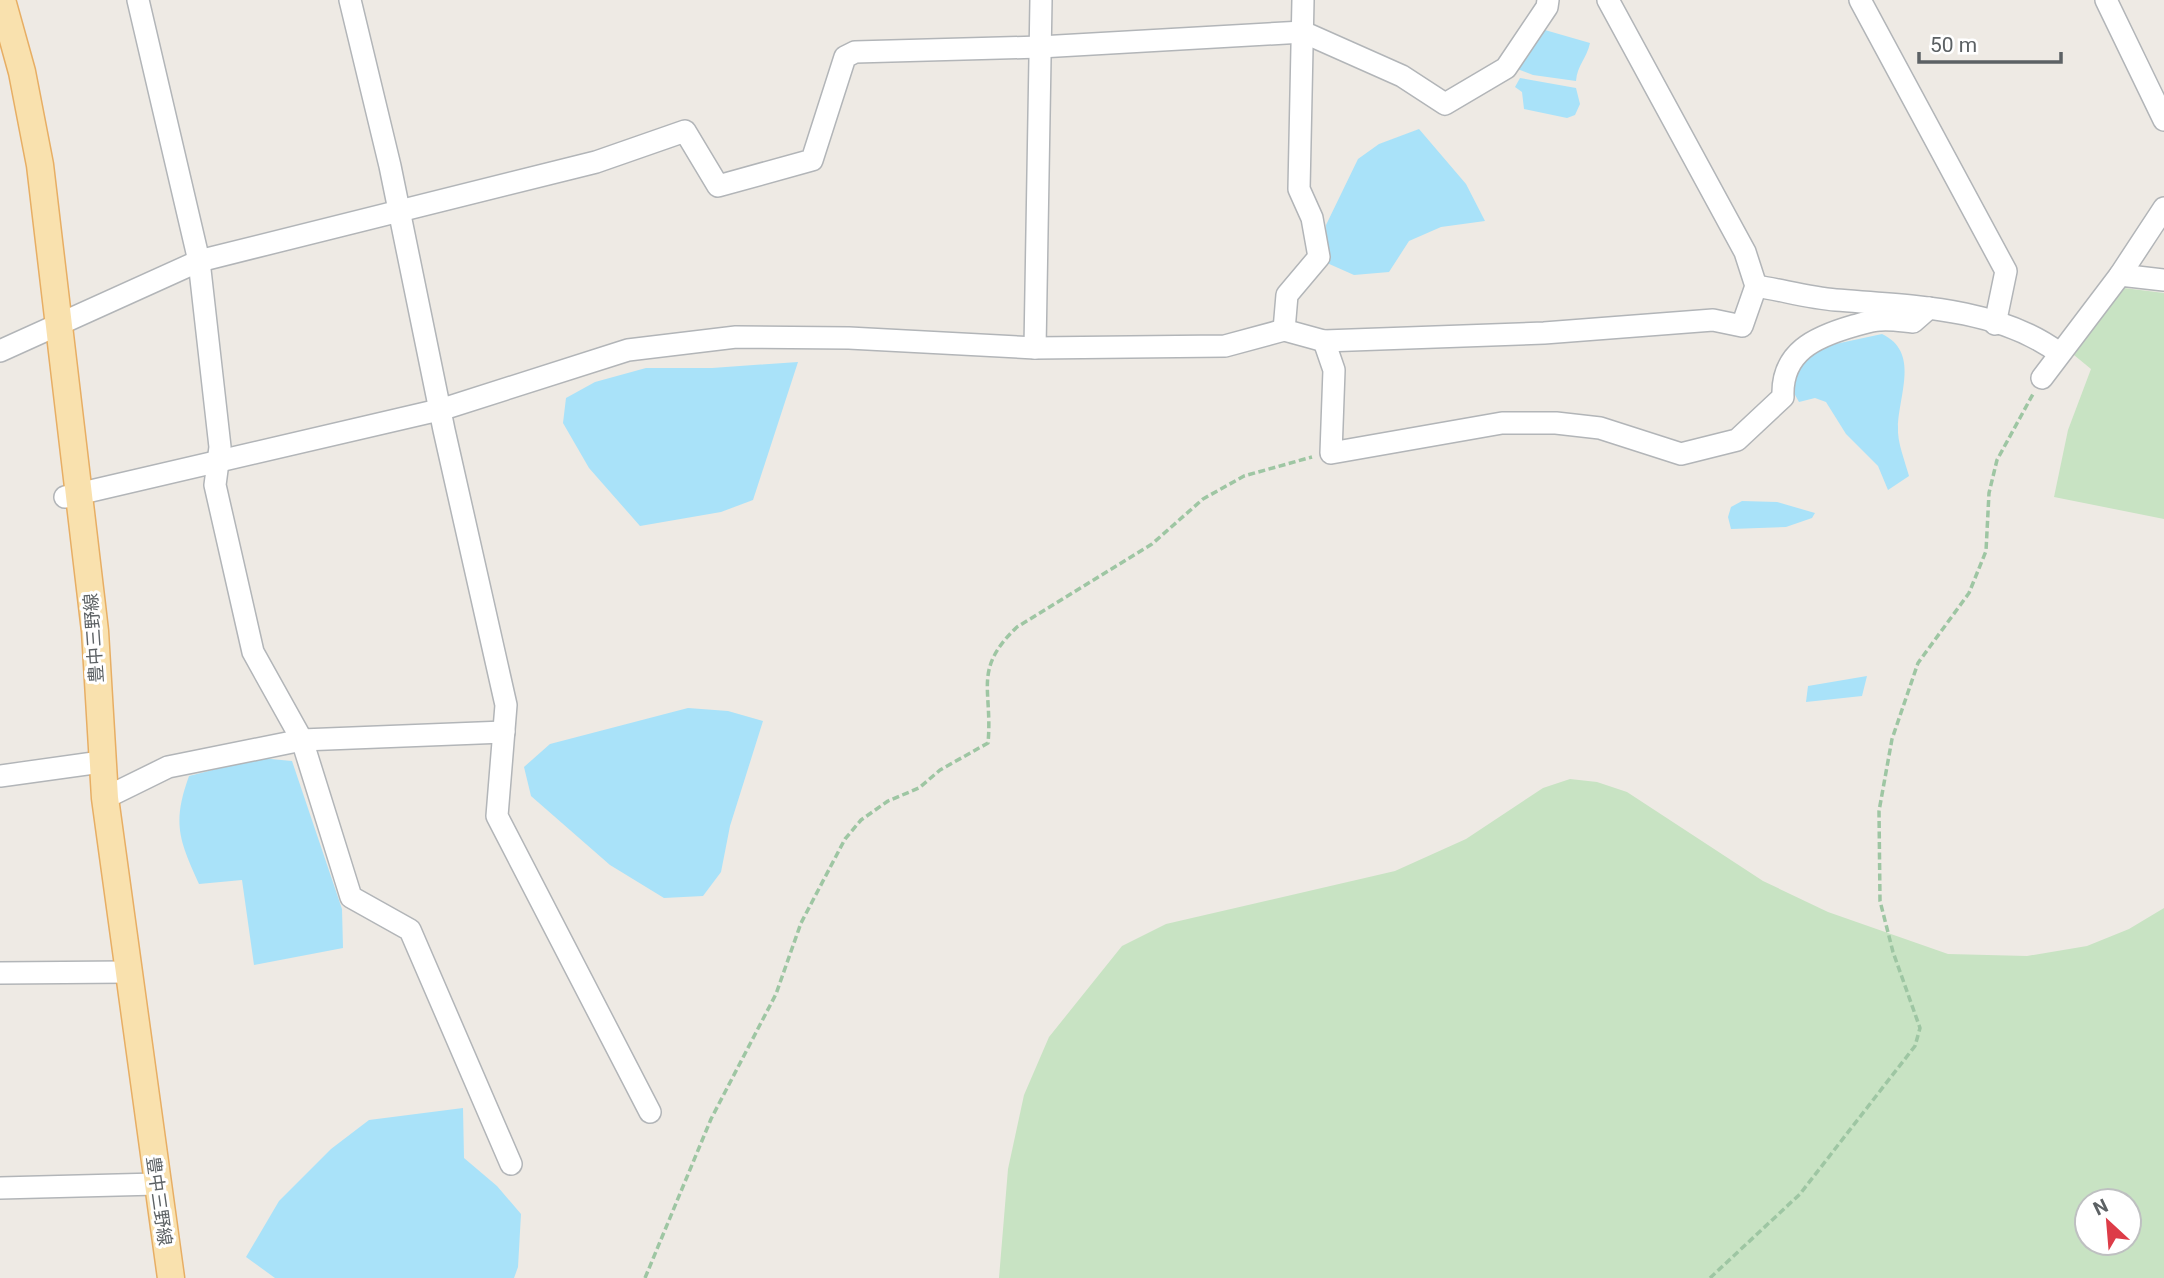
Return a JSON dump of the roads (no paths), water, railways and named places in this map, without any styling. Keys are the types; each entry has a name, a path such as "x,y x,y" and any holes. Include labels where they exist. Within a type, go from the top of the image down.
{"main road":[{"name":"豊中三野線","path":"2,0 22,72 40,165 60,324 72,495 95,631 105,798 170,1278"}],"street":[{"path":"138,0 199,261 220,447 215,485 253,652 302,740 351,897 410,930 511,1164"},
{"path":"350,0 506,705 498,816 650,1112"},
{"path":"1035,348 1041,0"},
{"path":"1284,330 1287,295 1319,257 1312,218 1299,189 1303,0"},
{"path":"0,351 199,261 596,162 685,131 718,186 812,160 845,57 855,52 1040,47 1303,32 1402,76 1445,104 1506,68 1548,7 1548,0"},
{"path":"72,495 440,410 628,350 736,337 849,338 1035,348 1226,346 1284,330 1324,341 1544,333 1713,320 1742,326 1756,286 1745,252 1608,0"},
{"path":"1860,0 2006,271 1995,324"},
{"path":"2106,0 2164,120"},
{"path":"2042,377 2120,275 2164,208"},
{"path":"2120,275 2164,280"},
{"path":"1756,286 1833,300 1960,313 2022,331 2059,353"},
{"path":"1324,341 1334,370 1331,453 1502,423 1556,423 1600,428 1681,454 1737,440 1783,397 1782,377 1792,358 1806,346 1830,333 1879,320 1913,322 1929,308"},
{"path":"105,798 169,767 302,740 504,732"},
{"path":"0,776 101,762"},
{"path":"0,973 127,972"},
{"path":"0,1188 157,1184"}],"water":[{"path":"1538,28 1590,43 1576,81 1533,75 1512,67"},
{"path":"1520,78 1576,88 1580,104 1575,115 1567,118 1524,109 1522,92 1515,87"},
{"path":"1419,129 1466,184 1485,221 1441,227 1409,241 1389,272 1354,275 1327,263 1326,225 1358,159 1379,144"},
{"path":"1882,334 1901,351 1904,363 1898,433 1909,476 1888,490 1878,466 1846,434 1826,402 1815,398 1799,402 1790,386 1799,359 1826,346"},
{"path":"798,362 753,500 721,512 640,526 589,468 563,423 566,398 595,382 646,368 712,368"},
{"path":"1742,501 1777,502 1815,513 1812,518 1786,527 1731,529 1728,517 1731,507"},
{"path":"1867,676 1862,696 1806,702 1808,686"},
{"path":"688,708 728,711 763,721 730,826 721,872 703,896 664,898 610,865 531,796 524,767 550,744"},
{"path":"260,758 292,761 342,909 343,948 254,965 242,880 199,884 192,869 183,843 179,819 189,776"},
{"path":"463,1108 464,1158 497,1186 521,1214 518,1267 514,1278 275,1278 246,1257 279,1201 331,1149 369,1120"}]}
